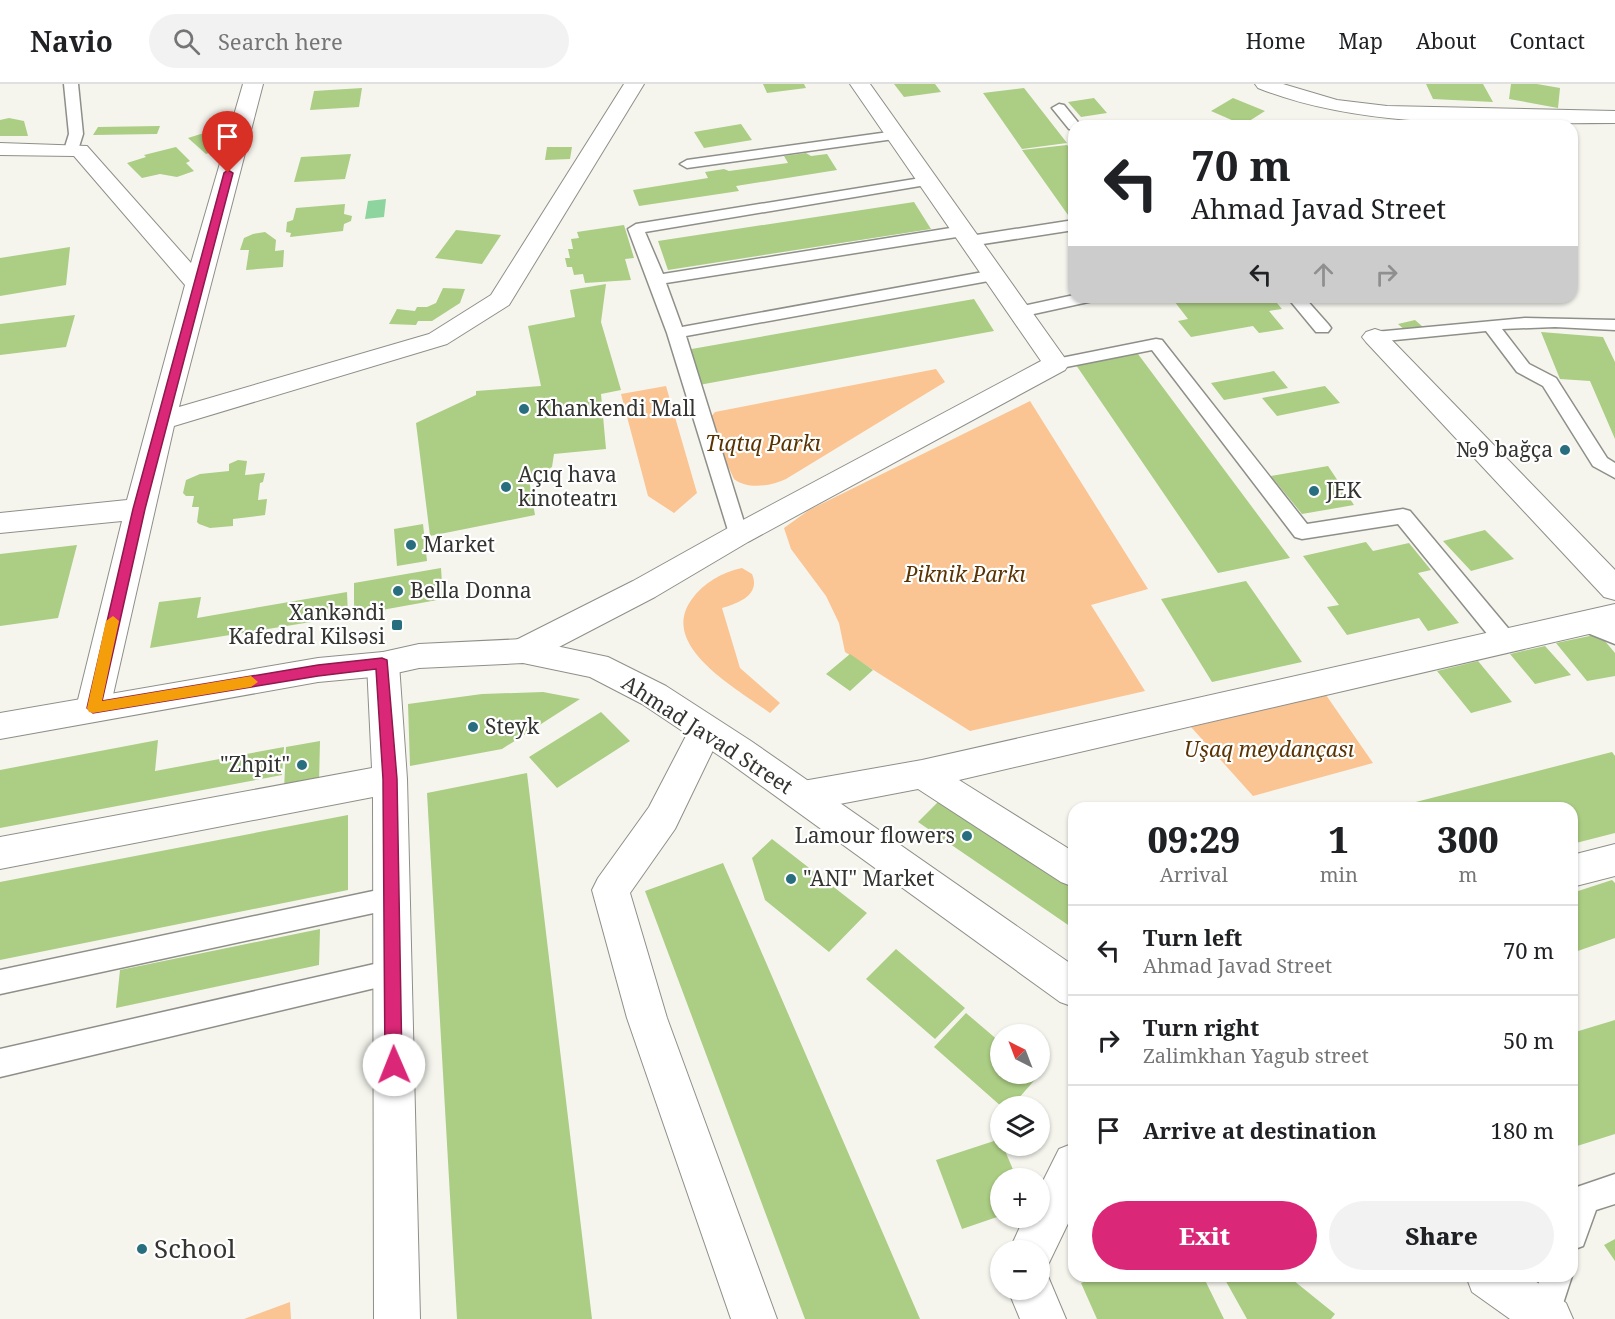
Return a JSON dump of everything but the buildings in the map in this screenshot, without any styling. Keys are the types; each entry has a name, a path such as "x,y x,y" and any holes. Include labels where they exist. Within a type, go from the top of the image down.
{"street":[{"path":"93,708 161,422 253,84"},
{"path":"161,422 438,339 500,300 634,84"},
{"path":"523,651 644,589 738,535 1056,364 860,84"},
{"path":"1265,84 1319,103 1356,109 1413,113 1615,117"},
{"path":"0,149 81,150 197,284"},
{"path":"1375,337 1615,589"},
{"path":"0,523 139,509"},
{"path":"803,796 922,774 1615,616"},
{"name":"Ahmad Javad Street","path":"0,726 318,670 382,664 419,656 523,651 597,666 654,695 803,796 1068,985"},
{"path":"382,664 390,779 397,1319"},
{"path":"699,744 662,818 611,890 647,1018 754,1319"},
{"path":"922,774 1068,867"},
{"path":"0,853 390,779"},
{"path":"1578,870 1615,860"},
{"path":"1036,1240 1068,1176"},
{"path":"1502,1282 1550,1303"},
{"path":"1035,1300 1043,1319"}],"lane":[{"path":"71,84 76,134 72,150"},
{"path":"1059,108 1069,120"},
{"path":"687,164 896,135"},
{"path":"738,535 676,333 636,228 927,182"},
{"path":"657,280 967,236 1068,226"},
{"path":"676,333 994,275"},
{"path":"1020,312 1068,301"},
{"path":"1300,303 1322,328"},
{"path":"1375,337 1491,326 1581,321 1615,325"},
{"path":"1491,326 1522,368 1550,382 1600,462 1615,472"},
{"path":"1056,364 1156,344 1302,532 1403,516 1505,640"},
{"path":"1583,622 1615,636"},
{"path":"0,982 392,898"},
{"path":"0,1064 393,972"},
{"path":"1578,1218 1585,1199 1615,1189"}],"green space":[{"name":"Tıqtıq Parkı","path":"936,369 945,382 786,479 774,484 753,486 734,479 711,430 709,419 715,412"},
{"path":"666,386 697,493 674,513 648,496 621,394"},
{"name":"Piknik Parkı","path":"1030,401 1148,589 1091,605 1145,691 970,731 845,652 839,623 826,596 791,549 784,528 809,510"},
{"path":"742,568 752,574 754,581 751,593 741,601 722,608 740,668 780,703 770,713 706,665 693,649 685,633 684,616 697,593 714,579"},
{"name":"Uşaq meydançası","path":"1326,695 1373,763 1253,796 1191,727"},
{"path":"290,1302 291,1319 244,1319"}],"shaded area":[{"path":"386,199 384,217 365,219 368,201"}],"slow traffic":[{"path":"113,621 93,708 251,682"}],"place":[{"name":"Khankendi Mall","path":"524,409"},
{"name":"№9 bağça","path":"1565,450"},
{"name":"Açıq hava kinoteatrı","path":"506,487"},
{"name":"JEK","path":"1314,491"},
{"name":"Market","path":"411,545"},
{"name":"Bella Donna","path":"398,591"},
{"name":"Xankəndi Kafedral Kilsəsi","path":"397,625"},
{"name":"Steyk","path":"473,727"},
{"name":"\"Zhpit\"","path":"302,765"},
{"name":"Lamour flowers","path":"967,836"},
{"name":"\"ANI\" Market","path":"791,879"},
{"name":"School","path":"142,1249"}],"route":[{"path":"228,173 139,509 93,708 318,670 382,664 390,779 394,1065"}]}
